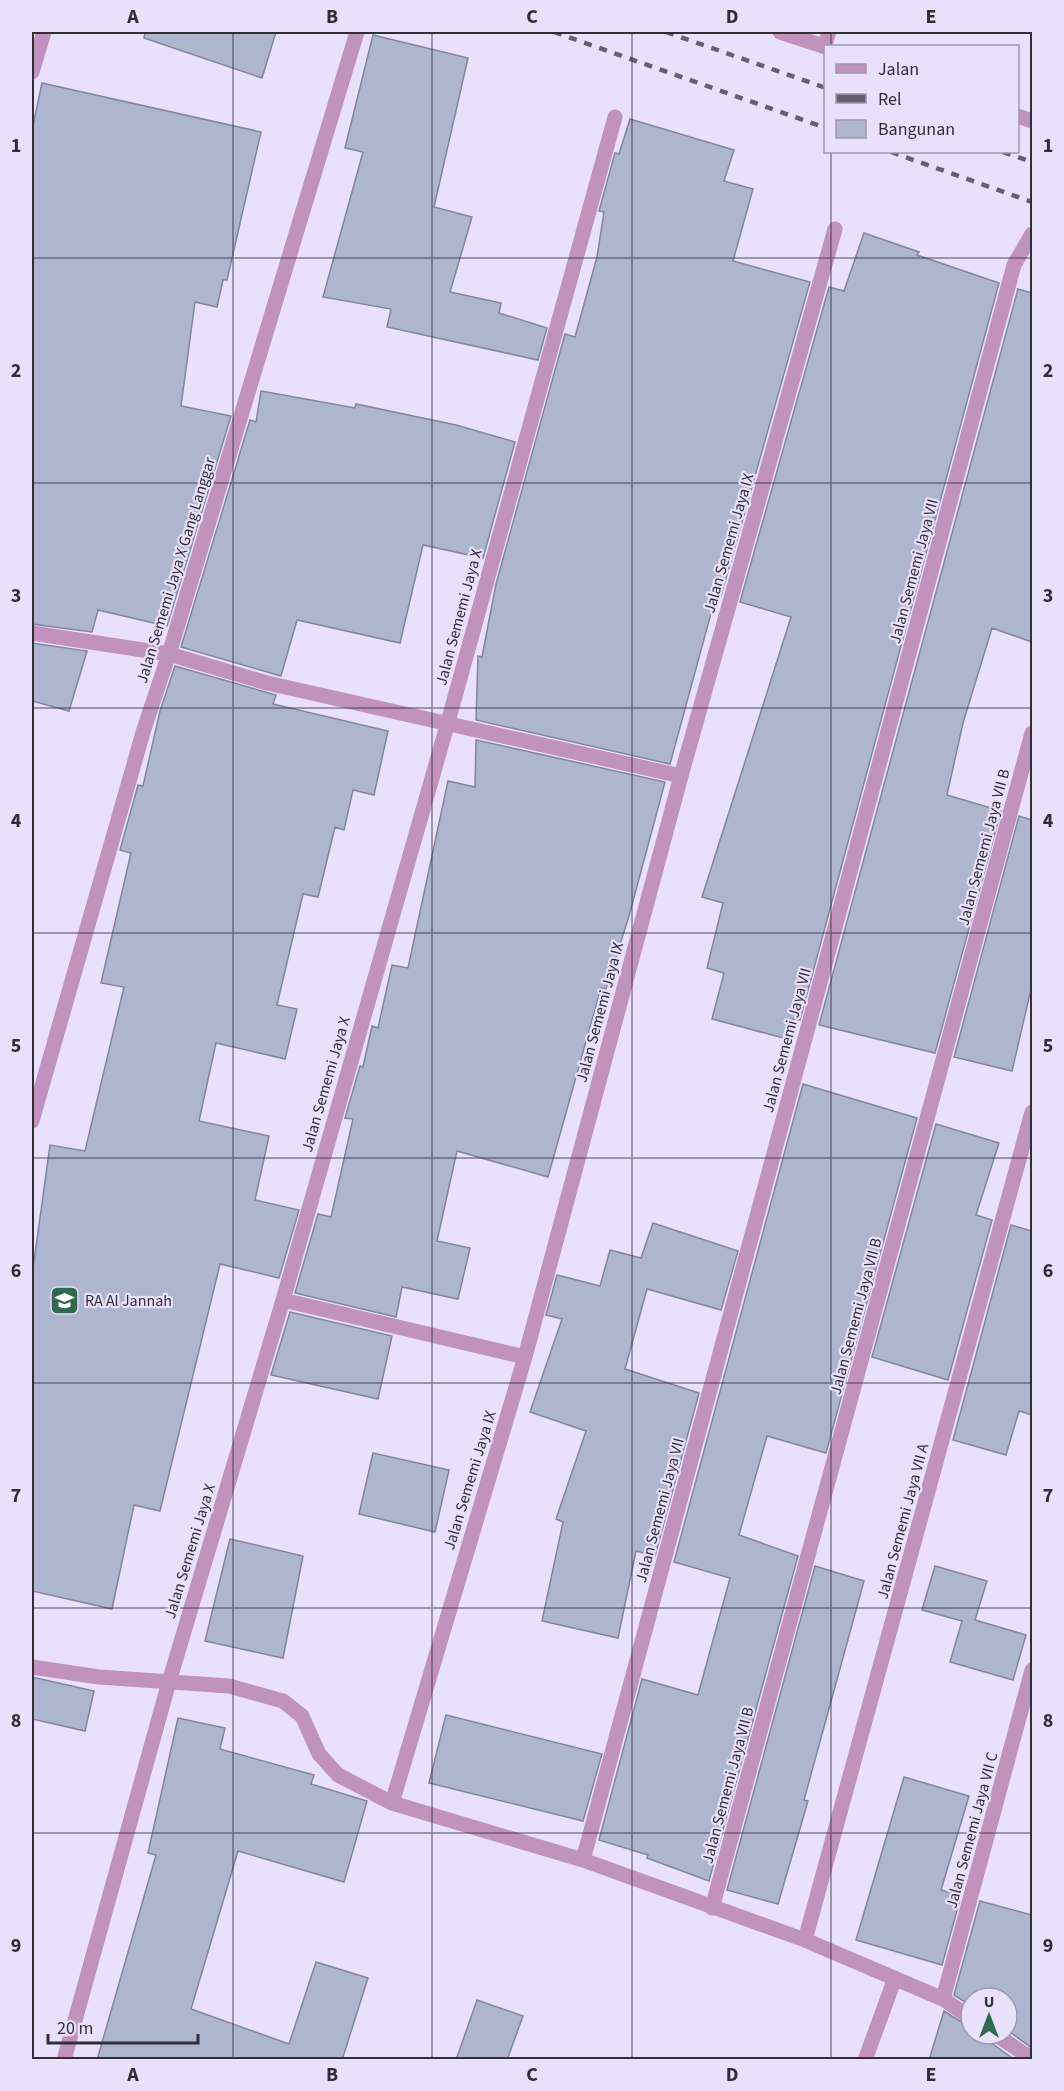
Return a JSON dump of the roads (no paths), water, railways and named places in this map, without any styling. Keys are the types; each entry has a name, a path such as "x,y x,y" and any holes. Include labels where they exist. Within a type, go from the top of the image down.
{"street":[{"path":"32,72 44,32"},
{"name":"Jalan Sememi Jaya X Gang Langgar","path":"32,1120 144,729 169,654 357,32"},
{"path":"780,32 824,47"},
{"name":"Jalan Sememi Jaya X","path":"64,2060 169,1682 283,1300 448,722 615,117"},
{"name":"Jalan Sememi Jaya IX","path":"392,1803 525,1357 681,776 835,229"},
{"name":"Jalan Sememi Jaya VII","path":"583,1860 1014,266 1032,234"},
{"path":"32,633 169,654 267,683 681,776"},
{"name":"Jalan Sememi Jaya VII B","path":"712,1908 1032,733"},
{"name":"Jalan Sememi Jaya VII A","path":"805,1940 1032,1112"},
{"path":"283,1300 525,1357"},
{"path":"32,1667 229,1686 283,1701 302,1716 319,1754 338,1775 392,1803 583,1860 805,1940 943,1999 959,2010"},
{"name":"Jalan Sememi Jaya VII C","path":"943,1999 1032,1670"},
{"path":"865,2060 895,1978"},
{"path":"1013,2046 1032,2059"}],"railway":[{"path":"554,32 824,127"},
{"path":"666,32 824,87"},
{"path":"894,153 1032,202"},
{"path":"1006,153 1032,162"}],"place":[{"name":"RA Al Jannah","path":"64,1300"}]}
